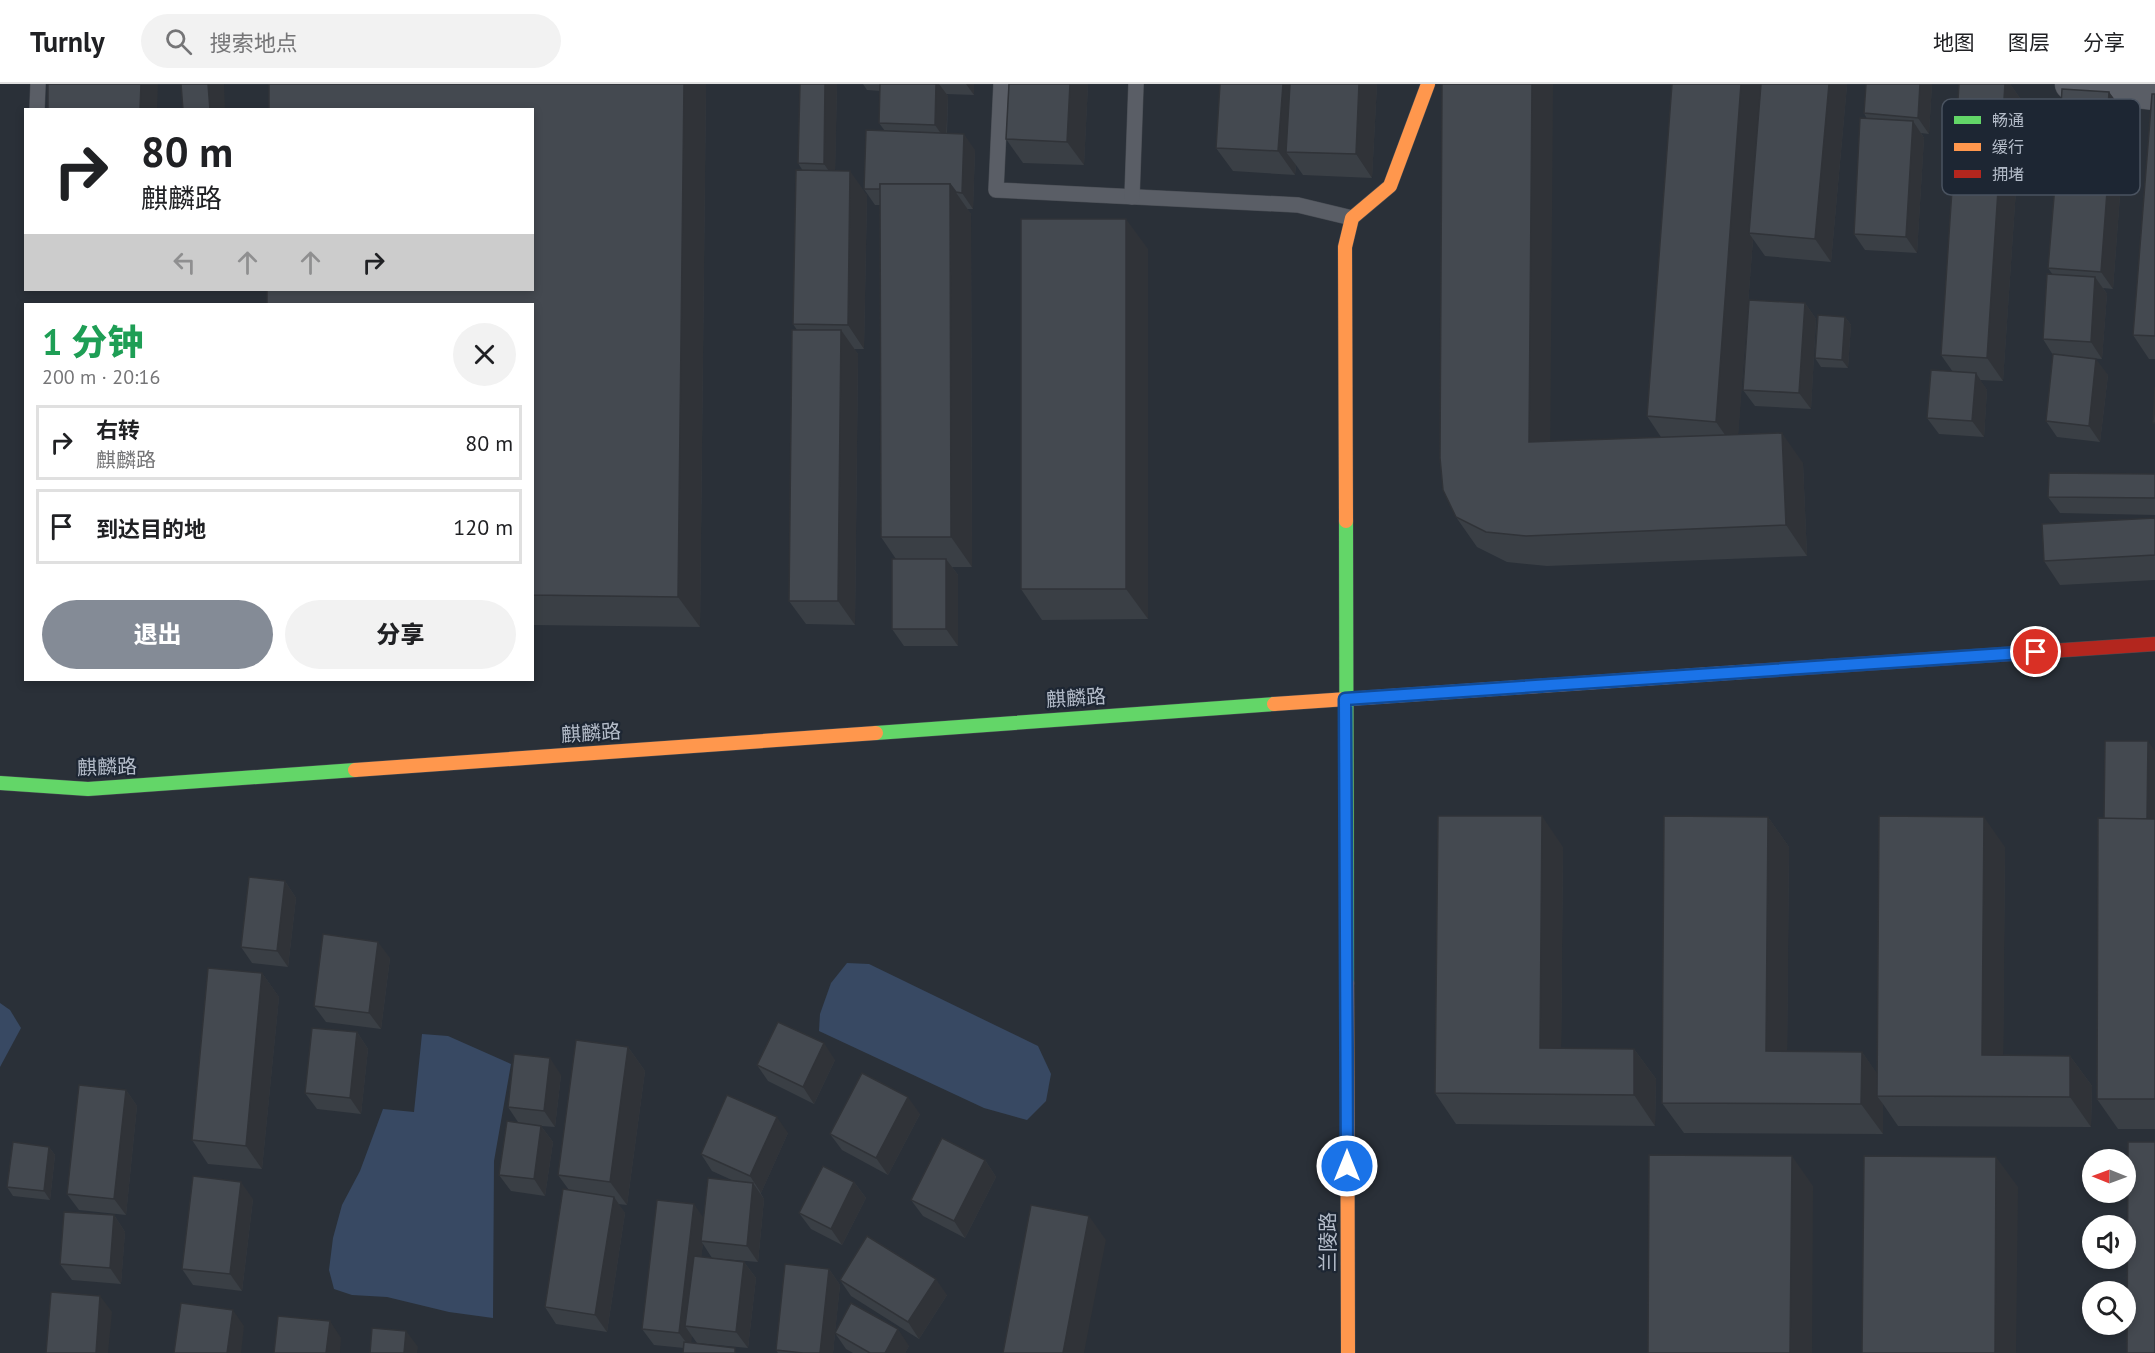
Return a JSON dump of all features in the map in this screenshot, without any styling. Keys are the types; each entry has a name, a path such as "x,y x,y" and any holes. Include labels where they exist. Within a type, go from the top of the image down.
{"street":[{"path":"1352,218 1390,186 1428,84"},
{"path":"2071,84 2155,94"},
{"name":"兰陵路","path":"1348,1353 1345,247 1352,218"},
{"name":"麒麟路","path":"0,783 88,789 1345,699 2155,644"}],"lane":[{"path":"37,108 38,84"},
{"path":"1001,84 996,190 1298,205 1352,218"},
{"path":"1132,197 1136,84"}],"water":[{"path":"847,963 869,964 1038,1046 1051,1074 1046,1101 1027,1120 984,1108 819,1031 820,1014 831,983"},
{"path":"0,1003 10,1010 21,1028 0,1067"},
{"path":"422,1034 448,1036 511,1064 494,1161 493,1318 449,1312 387,1297 352,1295 334,1289 329,1270 333,1238 342,1205 360,1171 383,1109 414,1112"}],"building":[{"path":"48,84 141,84 140,108 48,108"},
{"path":"181,84 208,84 210,108 183,108"},
{"path":"269,84 684,84 678,597 534,595 534,303 267,303 267,291 534,291 534,108 269,108"},
{"path":"800,84 825,84 824,164 798,163"},
{"path":"880,84 936,84 935,125 879,123"},
{"path":"1009,84 1070,84 1067,142 1006,139"},
{"path":"1220,84 1283,84 1278,151 1216,148"},
{"path":"1290,84 1359,84 1356,154 1286,152"},
{"path":"1442,84 1532,84 1529,442 1782,433 1786,525 1526,536 1486,532 1456,517 1443,490 1440,458"},
{"path":"1672,84 1741,84 1716,422 1647,416"},
{"path":"1761,84 1829,84 1815,239 1749,233"},
{"path":"1866,84 1920,84 1918,118 1864,113"},
{"path":"1959,84 2005,84 2004,99 1958,99"},
{"path":"2062,89 2109,92 2109,99 2061,99"},
{"path":"2152,94 2155,94 2155,336 2133,335"},
{"path":"1860,118 1913,121 1906,237 1854,234"},
{"path":"866,130 964,134 962,193 956,192 950,184 880,184 880,189 864,189"},
{"path":"796,170 850,171 848,325 793,324"},
{"path":"880,184 950,184 951,537 881,537"},
{"path":"1952,195 1998,195 1987,358 1941,355"},
{"path":"2054,195 2107,195 2101,272 2048,268"},
{"path":"1021,219 1126,219 1126,589 1021,589"},
{"path":"2047,274 2095,277 2091,342 2043,339"},
{"path":"1749,300 1805,303 1799,393 1743,390"},
{"path":"1818,315 1845,317 1842,360 1815,358"},
{"path":"792,330 841,330 838,601 789,601"},
{"path":"2053,354 2096,359 2089,426 2046,421"},
{"path":"1931,370 1976,373 1972,421 1927,418"},
{"path":"2155,387 2155,423 2153,423"},
{"path":"2049,473 2155,474 2155,498 2048,497"},
{"path":"2155,518 2155,555 2044,561 2042,524"},
{"path":"892,559 946,559 946,629 892,629"},
{"path":"2105,741 2148,741 2147,819 2104,819"},
{"path":"1438,816 1542,816 1540,1048 1634,1049 1634,1095 1435,1093"},
{"path":"1664,816 1768,817 1766,1051 1862,1052 1861,1104 1662,1103"},
{"path":"1879,816 1984,817 1982,1055 2070,1056 2070,1097 1877,1096"},
{"path":"2098,818 2155,819 2155,1099 2097,1099"},
{"path":"249,877 285,881 277,951 241,947"},
{"path":"323,934 378,942 369,1013 314,1006"},
{"path":"208,968 262,973 246,1146 192,1140"},
{"path":"778,1022 824,1043 803,1087 757,1065"},
{"path":"312,1028 357,1032 350,1098 305,1093"},
{"path":"576,1040 628,1047 610,1182 558,1175"},
{"path":"514,1054 550,1058 544,1111 508,1107"},
{"path":"862,1073 908,1097 876,1158 830,1134"},
{"path":"79,1085 126,1090 114,1199 67,1194"},
{"path":"727,1095 777,1117 750,1176 701,1154"},
{"path":"507,1121 541,1126 534,1179 499,1175"},
{"path":"942,1138 985,1160 954,1221 911,1200"},
{"path":"13,1142 49,1147 44,1191 7,1187"},
{"path":"2128,1142 2155,1142 2155,1353 2127,1353 2127,1335 2136,1335 2136,1281 2127,1281 2127,1269 2136,1269 2136,1215 2128,1215 2128,1203 2136,1203 2136,1149 2128,1149"},
{"path":"1649,1155 1792,1156 1790,1353 1648,1353"},
{"path":"1864,1156 1996,1157 1995,1353 1862,1353"},
{"path":"823,1166 854,1182 831,1229 799,1213"},
{"path":"193,1176 241,1182 230,1274 182,1269"},
{"path":"708,1178 753,1183 747,1246 701,1241"},
{"path":"563,1189 614,1197 595,1315 545,1307"},
{"path":"657,1200 694,1204 679,1333 642,1329"},
{"path":"1031,1205 1089,1216 1063,1353 1003,1353"},
{"path":"64,1212 114,1215 110,1268 60,1264"},
{"path":"867,1236 936,1279 908,1322 840,1280"},
{"path":"694,1256 744,1262 736,1332 685,1326"},
{"path":"785,1264 829,1269 820,1353 776,1350"},
{"path":"51,1292 100,1296 96,1353 46,1353"},
{"path":"181,1303 233,1310 227,1353 174,1353"},
{"path":"851,1303 898,1329 885,1353 870,1353 835,1333"},
{"path":"278,1316 330,1321 326,1353 274,1353"},
{"path":"372,1328 406,1331 404,1353 370,1353"},
{"path":"684,1342 735,1348 735,1353 683,1353"}],"traffic: fast":[{"path":"1346,521 1347,983"},
{"path":"876,733 1274,704"},
{"path":"0,783 88,789 355,770"}],"traffic: slow":[{"path":"1346,521 1345,247 1352,218 1390,186 1428,84"},
{"path":"1274,704 1757,671"},
{"path":"355,770 876,733"},
{"path":"1347,983 1348,1353"}],"traffic: jam":[{"path":"1757,671 2155,644"}],"route":[{"path":"1347,1166 1345,699 2036,652"}]}
